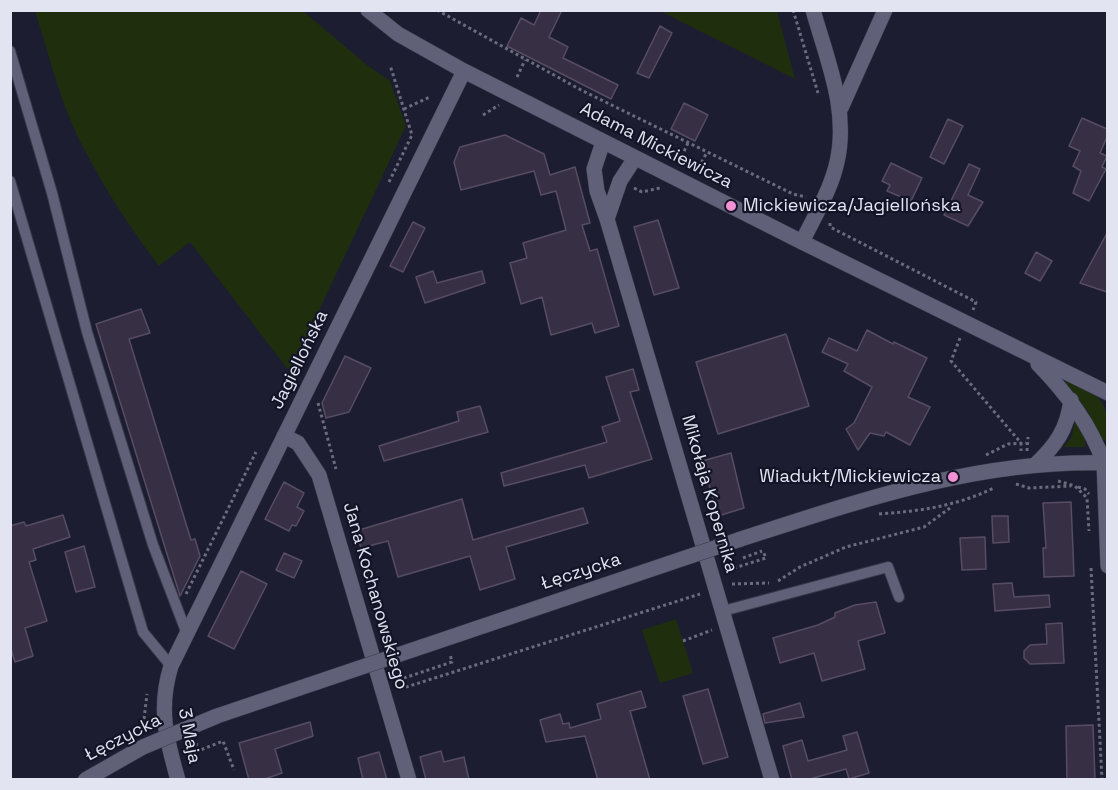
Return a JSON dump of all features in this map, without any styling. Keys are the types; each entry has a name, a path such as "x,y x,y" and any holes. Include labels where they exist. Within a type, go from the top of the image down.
{"street":[{"name":"Adama Mickiewicza","path":"368,10 408,40 464,71 1107,393"},
{"path":"802,242 813,196 837,164 841,108 813,10"},
{"path":"841,108 885,10"},
{"name":"Jagiellońska","path":"171,666 464,71"},
{"name":"Mikołaja Kopernika","path":"603,142 594,169 597,191 608,219 772,780"},
{"path":"608,219 620,181 635,158"},
{"name":"Adama Mickiewicza","path":"1030,356 1071,400 1106,462"},
{"path":"1028,471 1062,436 1068,421 1071,400"},
{"name":"Jana Kochanowskiego","path":"284,436 298,443 319,475 409,780"},
{"path":"1106,462 1107,566"},
{"name":"Łęczycka","path":"85,780 143,747 217,716 893,490 953,477 1106,462"},
{"name":"3 Maja","path":"171,666 163,689 162,713 178,780"}],"lane":[{"path":"10,51 51,193 87,332 153,545 187,634"},
{"path":"10,181 143,632 171,666"},
{"path":"723,611 888,567 899,597"}],"path":[{"path":"437,10 525,60 707,152 794,194 813,196 832,209 829,216 830,227 976,302 951,361 1021,443 1028,471 1013,483 1029,488 1075,486 1087,498 1089,536"},
{"path":"793,10 813,81 822,100"},
{"path":"517,77 525,60"},
{"path":"386,188 412,135 390,65"},
{"path":"404,109 430,97"},
{"path":"483,115 504,102"},
{"path":"678,164 696,173 707,152"},
{"path":"208,549 245,472"},
{"path":"1053,479 1085,489 1097,500 1105,501"},
{"path":"870,514 922,511 950,505 999,486"},
{"path":"732,584 778,582 800,567 846,547 924,527 950,508"},
{"path":"743,558 774,547"},
{"path":"728,570 766,558 763,551"},
{"path":"1090,559 1102,780"},
{"path":"400,689 705,593"},
{"path":"683,641 715,629"},
{"path":"398,680 452,662 450,654"},
{"path":"196,743 198,751 223,741 234,770"}],"green space":[{"path":"35,11 303,11 367,65 390,81 406,126 290,372 190,242 159,266 136,234 104,185 76,133"},
{"path":"660,11 777,11 795,79"},
{"path":"1062,378 1100,400 1107,415 1107,441 1100,439 1089,413"},
{"path":"1075,420 1085,438 1085,447 1064,447 1072,436"},
{"path":"676,619 693,673 660,683 642,630"}],"building":[{"path":"541,10 562,10 549,37 568,47 563,58 618,85 611,99 507,46 521,18 534,25"},
{"path":"660,26 672,33 649,78 637,73"},
{"path":"684,103 708,115 695,141 671,129"},
{"path":"1082,118 1107,129 1107,137 1100,153 1107,156 1102,167 1106,169 1089,201 1073,193 1081,171 1073,166 1080,151 1069,146"},
{"path":"948,119 963,126 944,164 930,157"},
{"path":"505,135 544,154 550,175 575,167 590,223 582,225 590,251 597,249 619,326 595,333 592,323 551,335 542,297 521,304 510,263 527,258 523,243 566,230 556,191 541,195 534,171 461,190 454,162 460,147"},
{"path":"891,163 922,178 911,201 887,191 890,185 882,181"},
{"path":"969,164 980,169 968,195 983,202 968,226 944,215"},
{"path":"658,220 679,288 654,295 634,227"},
{"path":"413,222 425,228 403,272 390,266"},
{"path":"1107,233 1107,292 1080,283"},
{"path":"1036,252 1052,261 1040,281 1025,273"},
{"path":"433,271 437,283 482,271 485,283 425,303 416,277"},
{"path":"141,309 150,333 129,339 191,540 195,539 200,556 180,596 96,324"},
{"path":"867,330 927,358 908,397 930,407 910,445 886,432 884,436 870,433 858,450 846,429 854,423 872,387 844,371 848,364 822,352 829,338 857,351"},
{"path":"786,334 809,406 718,434 696,362"},
{"path":"345,356 371,368 349,412 326,418 322,403"},
{"path":"633,369 639,390 630,392 652,459 589,478 585,465 504,486 501,473 607,442 602,427 620,421 606,377"},
{"path":"480,406 488,432 384,461 379,446 459,421 457,412"},
{"path":"731,453 744,508 718,516 702,461"},
{"path":"284,482 304,493 297,507 304,511 296,526 292,525 289,531 265,519"},
{"path":"462,499 473,540 583,508 588,523 506,547 515,579 480,590 470,556 398,577 388,541 361,548 356,531"},
{"path":"1071,502 1074,576 1044,577 1043,548 1046,548 1043,503"},
{"path":"63,515 70,537 33,549 36,560 29,562 47,621 25,628 33,656 15,662 10,646 10,526 24,522 26,526"},
{"path":"992,516 1008,516 1009,542 993,543"},
{"path":"985,537 986,569 962,570 960,538"},
{"path":"84,546 95,587 76,592 65,552"},
{"path":"284,553 302,561 294,578 276,570"},
{"path":"241,571 267,584 234,649 208,636"},
{"path":"1012,583 1014,597 1049,595 1050,607 995,611 993,584"},
{"path":"876,602 885,633 858,641 865,669 822,681 814,653 780,663 773,638 818,625 835,617 835,613 855,605"},
{"path":"1062,623 1064,663 1030,664 1024,658 1024,651 1030,645 1047,644 1046,624"},
{"path":"708,689 728,757 703,764 683,696"},
{"path":"641,691 646,707 630,711 650,780 598,780 585,736 546,742 540,720 560,714 563,724 569,723 570,728 601,719 597,704"},
{"path":"800,703 804,717 765,723 763,714"},
{"path":"310,722 313,736 275,749 282,773 262,780 249,780 239,743"},
{"path":"1093,725 1095,780 1067,780 1066,726"},
{"path":"857,732 869,773 849,779 846,769 806,780 792,780 783,746 802,740 808,761 847,750 843,736"},
{"path":"441,751 444,762 464,757 469,780 426,780 420,757"},
{"path":"379,752 387,780 363,780 358,758"}],"place":[{"name":"Mickiewicza/Jagiellońska","path":"731,206"},
{"name":"Wiadukt/Mickiewicza","path":"953,477"}]}
